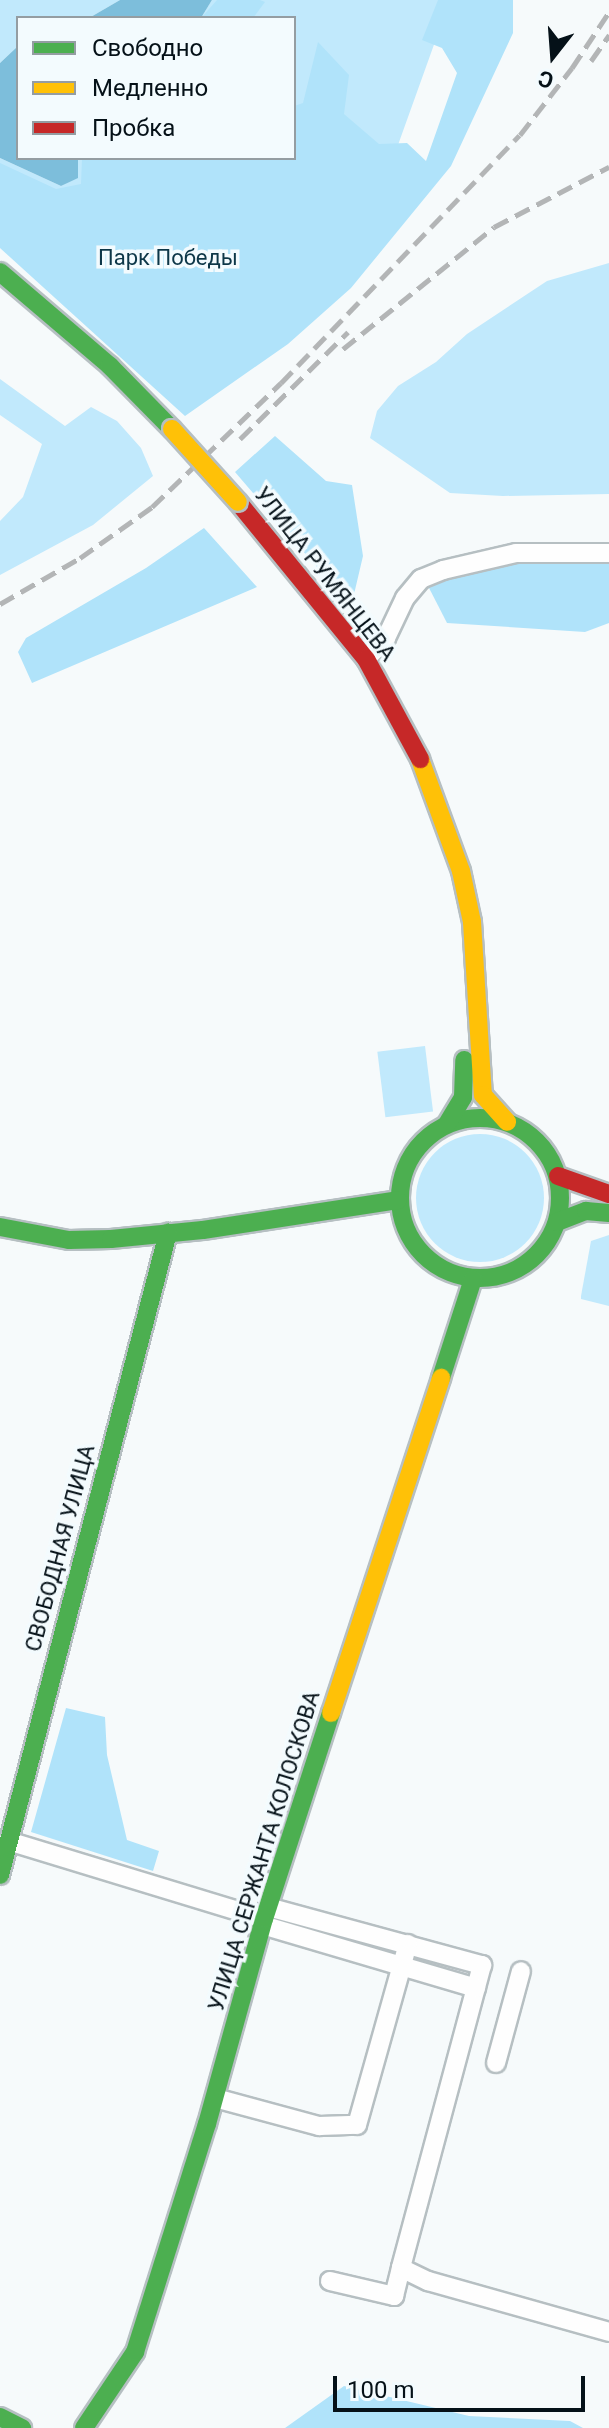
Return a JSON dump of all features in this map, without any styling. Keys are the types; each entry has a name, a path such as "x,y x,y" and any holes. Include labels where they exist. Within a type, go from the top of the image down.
{"main road":[{"name":"УЛИЦА РУМЯНЦЕВА","path":"0,272 110,366 165,434 366,659 420,758 461,871 472,922 483,1095 492,1109 507,1122"},
{"name":"УЛИЦА РУМЯНЦЕВА","path":"0,297 165,434"},
{"name":"УЛИЦА РУМЯНЦЕВА","path":"230,508 351,671 403,763 447,884 454,925 464,1077 463,1097 447,1124"},
{"path":"475,1117 507,1122 538,1144 558,1176 561,1199 557,1222 545,1245 526,1264 501,1276 473,1279 445,1271 421,1254 404,1229 398,1200 403,1169 419,1143 447,1124 475,1117"},
{"path":"558,1176 609,1194"},
{"path":"0,1227 69,1240 168,1233 398,1200"},
{"path":"557,1222 586,1211 609,1213"},
{"name":"СВОБОДНАЯ УЛИЦА","path":"0,1875 168,1233"},
{"name":"УЛИЦА СЕРЖАНТА КОЛОСКОВА","path":"84,2428 135,2352 215,2098 265,1917 473,1279"},
{"path":"0,2417 22,2428"}],"street":[{"path":"366,659 386,638 405,598 421,579 443,570 516,553 609,553"},
{"path":"8,1841 265,1917 402,1967 476,1988"},
{"path":"265,1917 408,1944 482,1965 394,2296 330,2281"},
{"path":"215,2098 319,2126 357,2125 408,1944"},
{"path":"496,2063 521,1971"},
{"path":"401,2268 428,2281 609,2332"}],"shaded area":[{"path":"0,0 120,0 92,16 16,16 16,48 0,63"},
{"path":"120,0 212,0 202,16 92,16"},
{"path":"212,0 450,0 384,184 0,239 0,158 61,186 78,177 78,160 296,160 296,16 202,16"},
{"path":"16,48 16,160 78,160 78,178 61,186 0,158 0,63"},
{"path":"609,263 609,494 503,496 450,493 370,438 377,411 398,386 436,362 467,334 547,281"},
{"path":"0,379 65,426 91,407 117,421 141,448 153,476 93,525 0,575 0,521 23,497 42,444 0,415"},
{"path":"425,1046 433,1112 385,1117 377,1052"},
{"path":"480,1134 505,1139 525,1153 539,1173 544,1198 539,1223 525,1243 505,1257 480,1262 455,1257 435,1243 421,1223 416,1198 421,1173 435,1153 455,1139"},
{"path":"609,1235 609,1306 581,1299 581,1296 591,1241"}],"green space":[{"path":"217,0 265,2 254,16 203,16"},
{"name":"Парк Победы","path":"438,0 513,0 513,33 451,166 351,288 288,344 185,416 0,248 0,163 56,189 81,184 82,160 296,160 296,105 303,103 318,42 349,75 344,114 379,144 407,143 426,161 457,73 442,48 422,40"},
{"path":"275,436 326,481 352,485 363,556 351,607 235,472"},
{"path":"204,528 257,587 32,683 18,652 26,638 146,568"},
{"path":"516,561 609,561 609,623 585,632 447,623 427,584"},
{"path":"66,1708 105,1717 107,1755 127,1840 159,1851 153,1871 31,1832"},
{"path":"344,2386 469,2416 570,2421 583,2428 285,2428"}],"railway":[{"path":"0,604 80,558 152,507 281,383 520,135 572,68 609,12"},
{"path":"591,61 609,35"},
{"path":"343,349 494,227 609,167"},
{"path":"240,439 348,332"}],"traffic: fast":[{"path":"0,272 110,366 172,429"},
{"path":"447,1124 463,1097 464,1060"},
{"path":"480,1118 511,1124 537,1141 554,1167 560,1198 554,1229 537,1255 511,1272 480,1278 449,1272 423,1255 406,1229 400,1198 406,1167 423,1141 449,1124 480,1118"},
{"path":"0,1227 69,1240 111,1239 203,1230 398,1200"},
{"path":"557,1222 586,1211 609,1213"},
{"path":"0,1875 168,1233"},
{"path":"441,1378 473,1279"},
{"path":"84,2428 135,2352 207,2124 264,1919 331,1713"},
{"path":"0,2417 22,2428"}],"traffic: slow":[{"path":"172,429 238,502"},
{"path":"420,759 461,871 472,922 483,1095 507,1122"},
{"path":"331,1713 441,1378"}],"traffic: jam":[{"path":"238,502 366,659 420,759"},
{"path":"558,1176 609,1194"}]}
